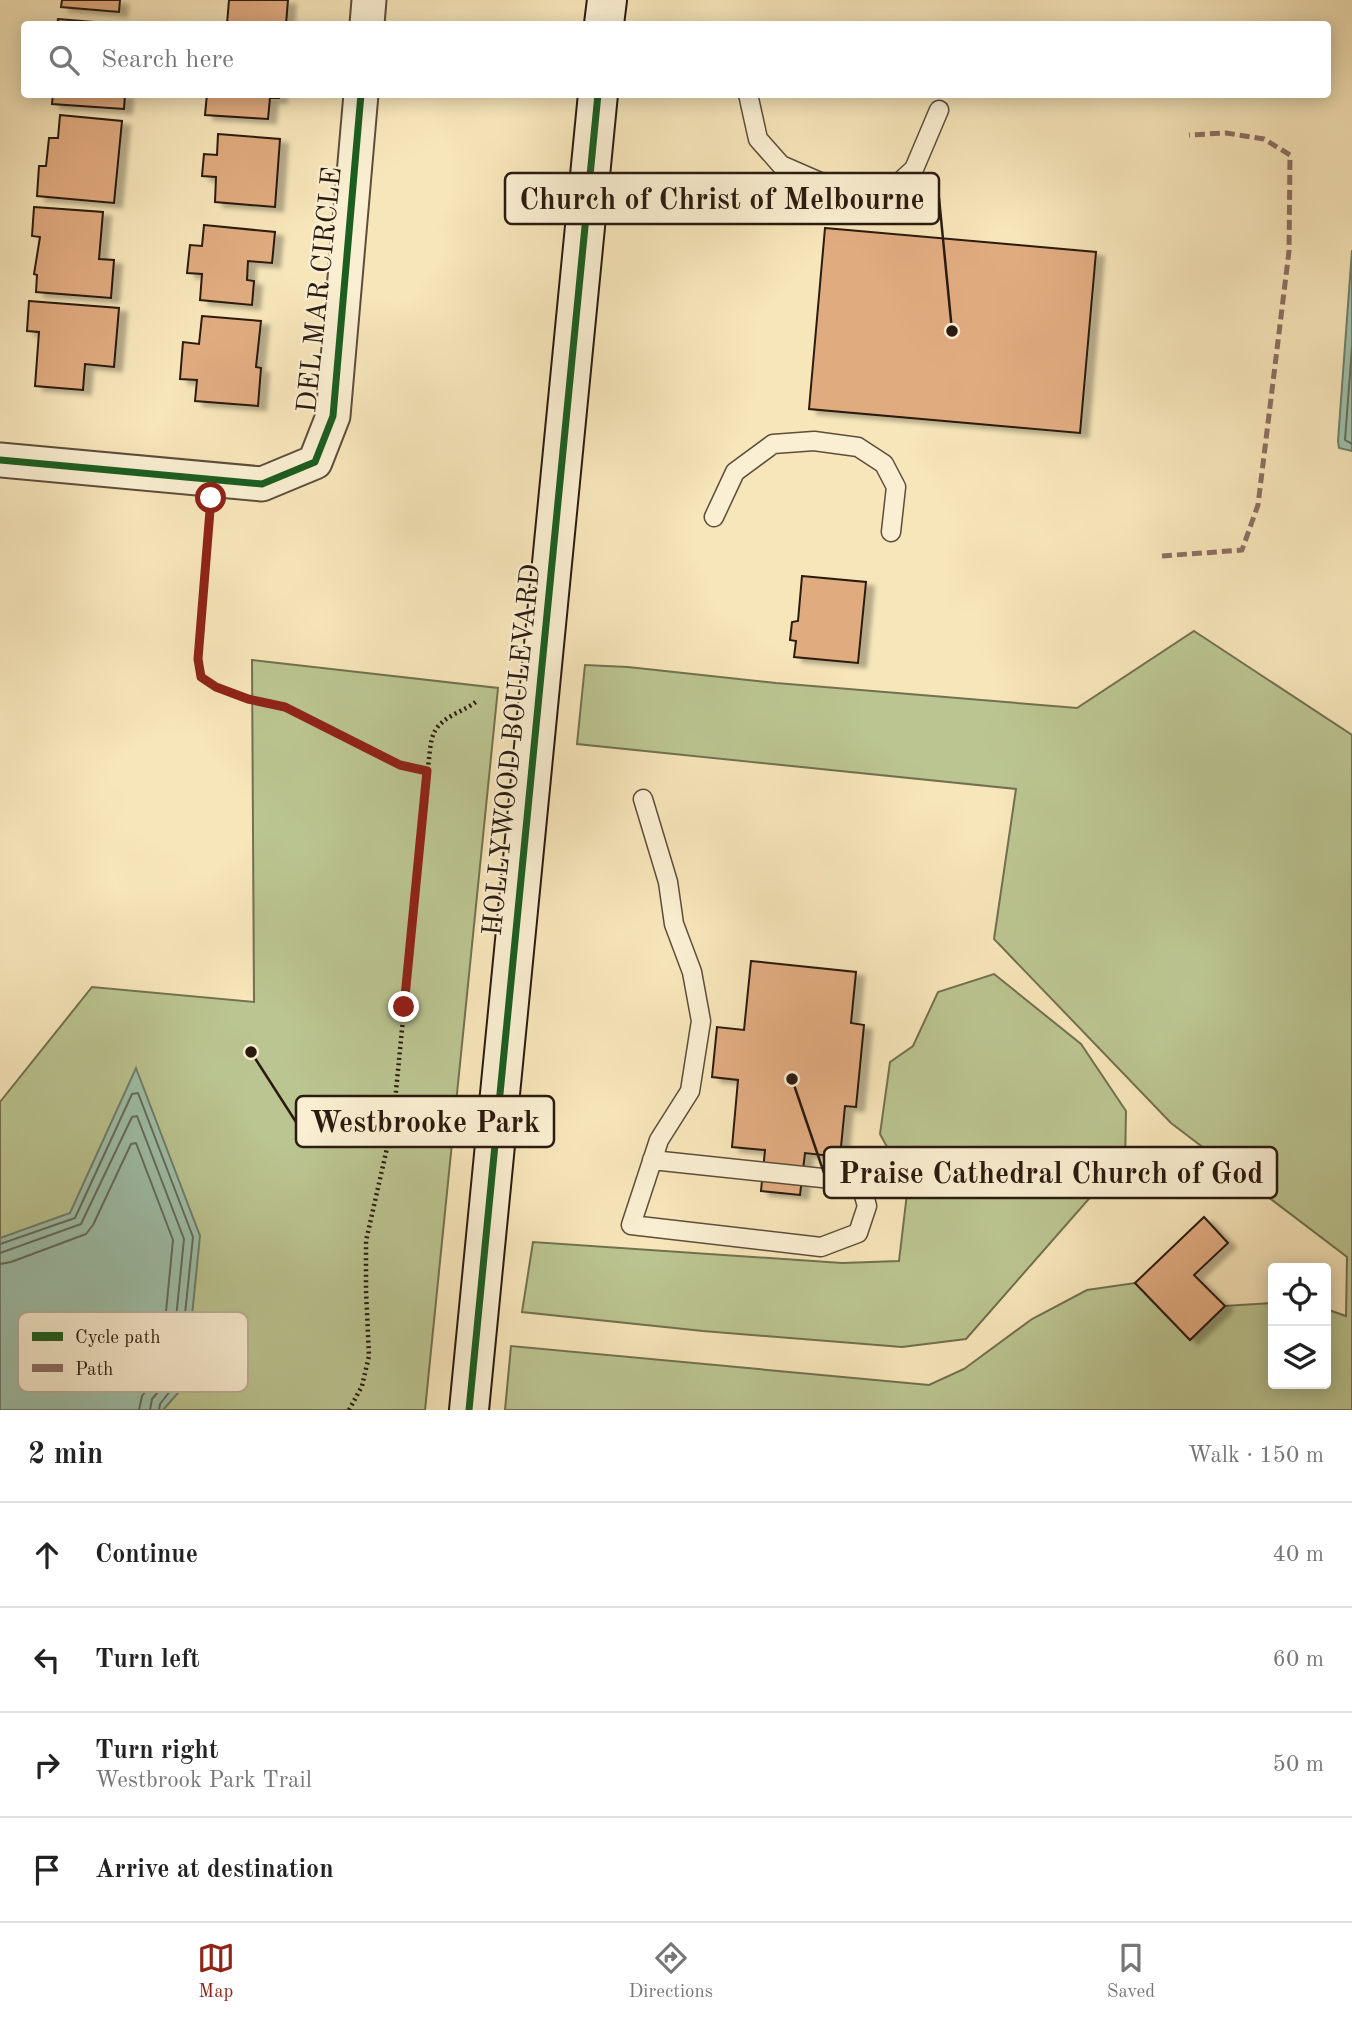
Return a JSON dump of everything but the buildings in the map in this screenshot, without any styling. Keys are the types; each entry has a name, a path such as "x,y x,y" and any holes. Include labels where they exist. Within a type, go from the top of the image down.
{"street":[{"path":"367,21 369,0"},
{"path":"604,21 607,0"},
{"name":"DEL MAR CIRCLE","path":"0,460 262,484 315,462 333,416 361,98"},
{"name":"HOLLYWOOD BOULEVARD","path":"469,1410 598,98"}],"lane":[{"path":"749,98 758,139 781,165 820,182 891,190 914,169 939,110"},
{"path":"714,517 735,472 773,444 814,441 858,447 884,464 896,487 891,532"},
{"path":"642,799 668,882 674,925 692,972 701,1021 690,1091 659,1140 652,1160 631,1225 821,1247 858,1233 867,1206 860,1182 652,1160"}],"path":[{"path":"211,498 198,659 201,677 216,687 248,699 285,707 400,765 427,771"},
{"path":"349,1410 362,1386 369,1356 366,1241 383,1171 396,1091 427,771 435,731 449,717 467,710 477,701"}],"shaded area":[{"path":"1194,631 1352,735 1352,1410 505,1410 511,1346 929,1385 964,1369 1032,1319 1087,1290 1135,1283 1190,1340 1225,1306 1268,1303 1268,1389 1331,1389 1331,1311 1346,1316 1347,1257 1171,1123 994,939 1016,789 577,744 585,665 1077,708"},
{"path":"252,660 498,688 425,1410 0,1410 0,1102 92,987 254,1002"},
{"path":"994,974 1081,1044 1126,1111 1125,1163 1108,1177 966,1339 902,1347 703,1331 522,1312 533,1242 842,1263 899,1261 908,1185 880,1134 890,1062 913,1046 938,992"}],"water":[{"path":"1352,250 1352,451 1339,448 1338,441"},
{"path":"136,1068 200,1236 192,1312 18,1312 18,1392 179,1392 163,1410 0,1410 0,1238 70,1213"}],"marked path":[{"path":"1162,556 1242,550 1258,505 1289,251 1290,155 1264,139 1226,133 1189,135"}],"cycle path":[{"path":"0,460 262,484 315,462 333,416 361,98"},
{"path":"469,1410 598,98"}],"place":[{"name":"Church of Christ of Melbourne","path":"952,331"},
{"name":"Westbrooke Park","path":"251,1052"},
{"name":"Praise Cathedral Church of God","path":"792,1079"}],"route":[{"path":"211,498 198,659 201,677 216,687 248,699 285,707 400,765 427,771 404,1007"}]}
